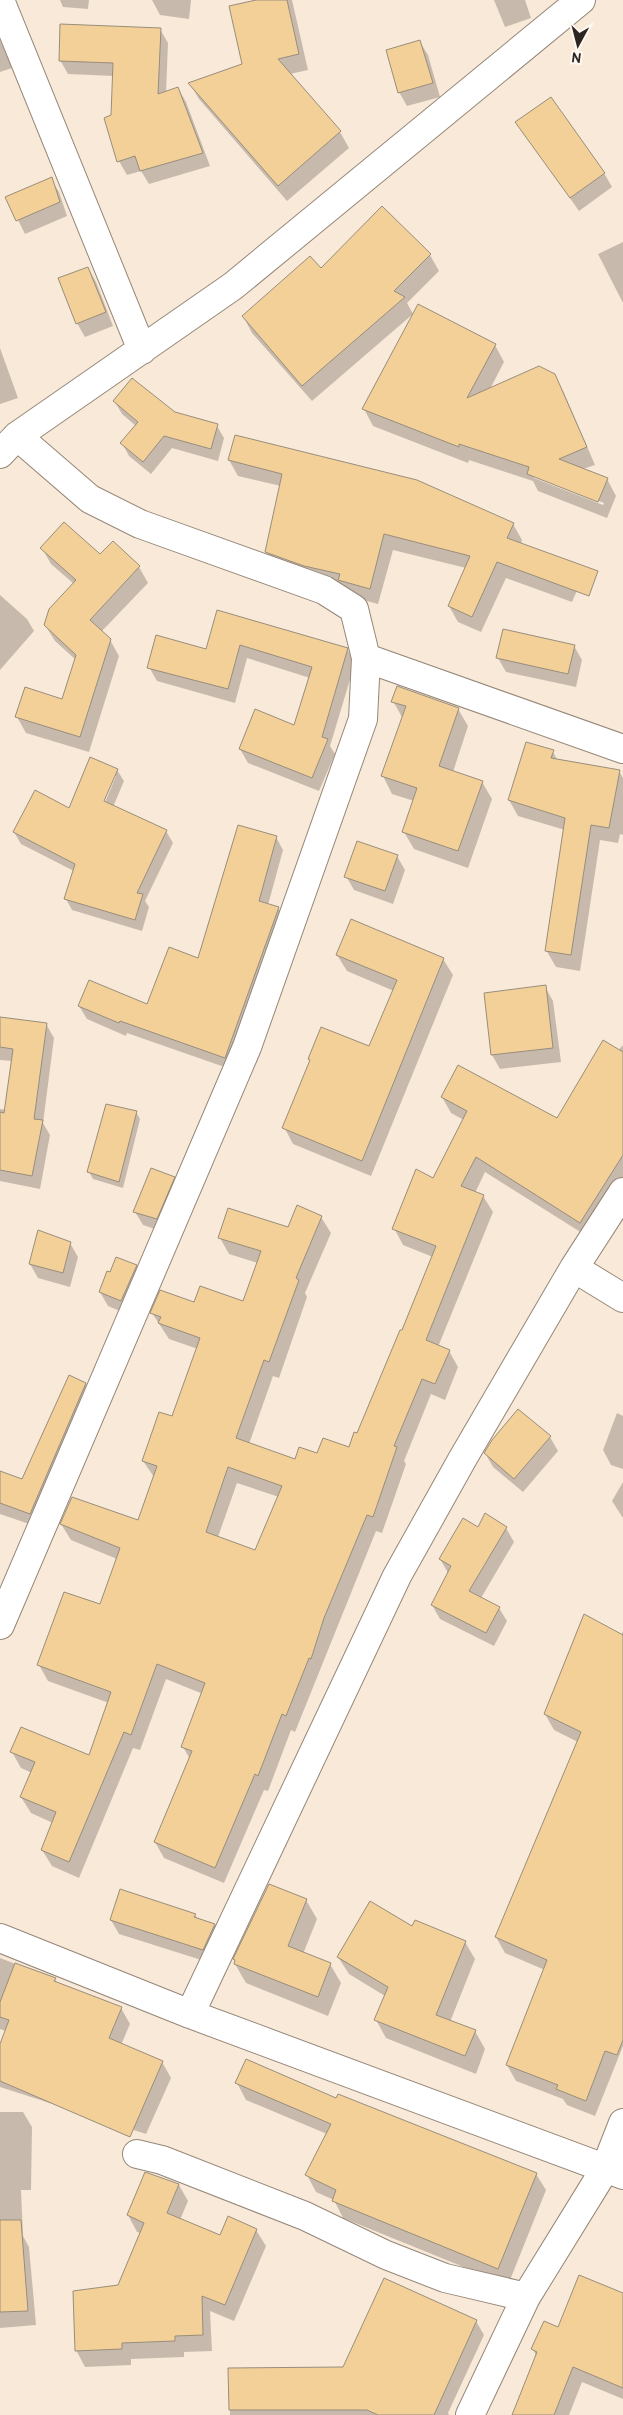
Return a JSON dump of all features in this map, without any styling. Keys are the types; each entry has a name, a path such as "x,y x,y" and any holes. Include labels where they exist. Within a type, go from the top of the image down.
{"street":[{"path":"0,0 142,350"},
{"path":"0,1625 247,1047 363,718 366,658 354,609 324,590 140,524 90,499 9,445 233,286 582,0"},
{"path":"366,658 623,749"},
{"path":"190,2014 397,1576 574,1268 623,1192"},
{"path":"574,1268 623,1298"},
{"path":"0,1938 190,2014 614,2172"},
{"path":"470,2415 526,2298 614,2172 623,2123"},
{"path":"137,2154 162,2160 306,2216 386,2255 444,2278 526,2298"}],"building":[{"path":"256,0 287,0 299,54 278,59 341,131 278,186 188,83 242,64 229,6"},
{"path":"60,24 161,28 158,94 178,87 203,153 140,171 135,156 117,162 104,118 111,115 113,63 59,61"},
{"path":"420,40 433,83 398,93 386,50"},
{"path":"551,97 605,173 570,198 515,122"},
{"path":"52,177 60,202 16,221 5,197"},
{"path":"382,206 431,254 394,291 405,297 302,386 242,316 310,256 321,268"},
{"path":"88,267 106,312 76,324 58,278"},
{"path":"418,304 496,344 467,398 539,366 555,374 587,447 559,459 608,478 598,502 527,474 529,467 459,444 459,447 362,409"},
{"path":"132,378 175,412 218,424 211,449 164,436 143,462 120,443 138,422 113,401"},
{"path":"235,435 417,480 514,523 507,538 598,571 589,596 497,562 472,617 448,606 470,556 384,534 370,589 338,580 340,574 304,566 265,552 282,474 228,460"},
{"path":"64,522 100,554 113,541 140,566 90,620 111,639 80,737 15,717 25,687 62,699 76,655 44,625 49,609 76,580 40,548"},
{"path":"217,610 348,648 322,737 328,739 312,778 239,749 255,709 294,725 312,667 240,645 228,689 147,668 156,635 206,649"},
{"path":"503,629 575,645 568,674 496,658"},
{"path":"397,686 459,708 439,766 483,781 458,851 402,832 417,788 381,776 406,706 391,702"},
{"path":"526,742 554,750 551,758 620,770 609,828 591,825 571,955 545,951 565,818 508,800"},
{"path":"90,757 118,769 104,801 167,830 137,893 143,894 135,920 64,899 75,864 13,832 35,790 69,808"},
{"path":"238,825 277,836 259,901 279,907 225,1058 120,1021 119,1023 78,1006 89,980 147,1004 169,947 198,958"},
{"path":"357,841 398,855 385,891 344,877"},
{"path":"351,919 444,958 362,1161 282,1128 310,1060 308,1059 321,1027 369,1046 397,980 336,955"},
{"path":"546,985 553,1048 491,1055 484,993"},
{"path":"0,1017 47,1023 34,1119 43,1120 32,1176 0,1170 0,1112 4,1113 13,1049 0,1047"},
{"path":"603,1040 623,1052 623,1155 580,1223 476,1157 461,1186 484,1195 426,1340 450,1350 435,1384 422,1379 394,1446 397,1447 373,1517 367,1515 324,1618 311,1659 309,1658 286,1716 282,1714 258,1776 255,1774 215,1868 154,1842 192,1751 181,1747 205,1683 157,1664 131,1735 124,1732 69,1862 41,1850 56,1812 20,1797 35,1762 10,1752 21,1727 89,1755 111,1692 37,1665 64,1592 100,1604 120,1548 60,1524 72,1497 138,1520 157,1466 142,1461 159,1412 172,1416 200,1338 158,1323 161,1317 150,1313 160,1290 194,1302 200,1286 243,1301 261,1251 218,1238 228,1208 288,1227 297,1205 322,1216 296,1278 299,1280 269,1362 264,1360 236,1438 295,1459 299,1447 317,1453 323,1438 349,1447 354,1432 357,1433 400,1330 402,1330 436,1246 392,1229 416,1169 433,1178 467,1111 441,1097 458,1065 557,1118","holes":["228,1467 282,1486 255,1550 206,1532"]},
{"path":"106,1104 137,1111 119,1182 87,1172"},
{"path":"151,1168 175,1177 157,1219 133,1212"},
{"path":"38,1230 71,1242 63,1273 29,1264"},
{"path":"116,1257 137,1265 121,1301 99,1292 107,1271 110,1272"},
{"path":"69,1375 86,1383 30,1514 0,1503 0,1471 22,1479"},
{"path":"518,1409 551,1436 514,1479 484,1453 492,1440"},
{"path":"485,1513 507,1527 469,1591 500,1607 486,1633 431,1605 451,1566 439,1559 463,1518 478,1527"},
{"path":"584,1614 623,1635 623,2040 617,2055 605,2051 586,2101 556,2089 558,2085 506,2065 547,1960 495,1937 581,1732 544,1714"},
{"path":"269,1884 307,1899 288,1946 331,1963 318,1997 234,1964 235,1960 233,1959"},
{"path":"120,1889 196,1914 194,1917 215,1924 203,1950 110,1920"},
{"path":"370,1901 412,1926 415,1920 466,1941 436,2015 476,2030 465,2056 374,2020 388,1987 337,1957"},
{"path":"15,1963 56,1978 54,1981 122,2007 109,2038 163,2061 130,2137 0,2081 0,2044 9,2020 0,2017 0,2002"},
{"path":"246,2059 336,2098 338,2094 537,2173 498,2269 332,2201 336,2190 305,2175 331,2124 235,2083"},
{"path":"145,2172 179,2184 167,2213 220,2235 228,2216 257,2229 225,2305 202,2296 203,2335 175,2336 175,2341 122,2343 122,2349 75,2351 73,2291 118,2285 144,2223 127,2215"},
{"path":"0,2220 21,2220 28,2311 0,2312"},
{"path":"579,2275 623,2293 623,2388 573,2367 554,2415 512,2415 537,2352 531,2349 544,2321 558,2327"},
{"path":"384,2278 477,2320 434,2415 378,2415 367,2410 229,2410 228,2368 343,2367"}]}
